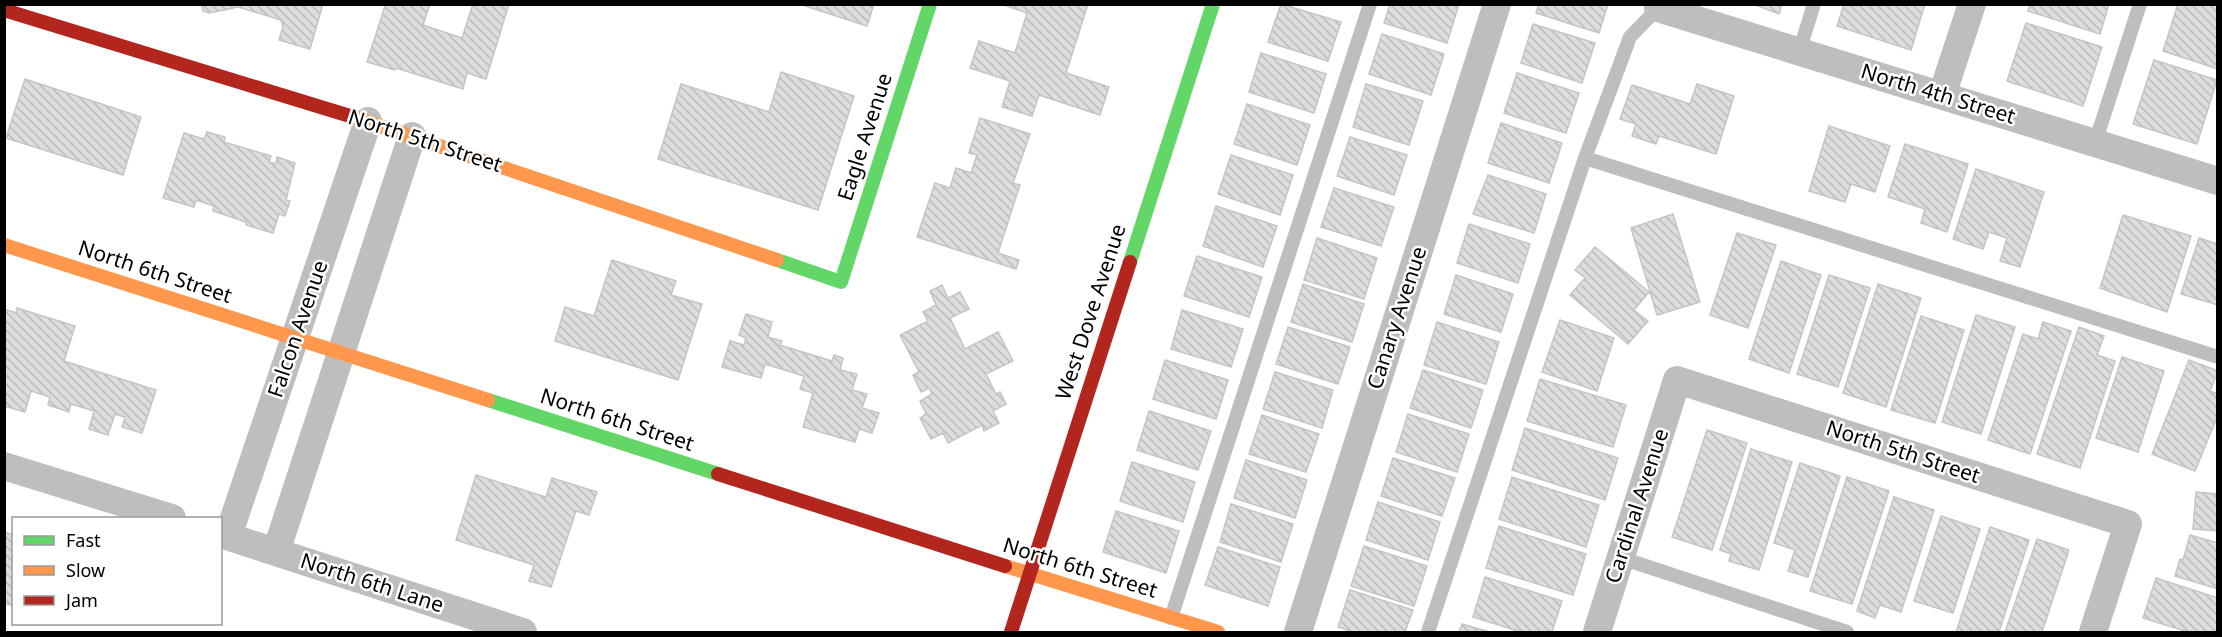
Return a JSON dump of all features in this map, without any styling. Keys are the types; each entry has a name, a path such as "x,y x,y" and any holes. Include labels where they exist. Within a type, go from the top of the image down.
{"street":[{"name":"Eagle Avenue","path":"842,282 930,4"},
{"name":"West Dove Avenue","path":"1011,633 1213,4"},
{"name":"Canary Avenue","path":"1298,633 1497,4"},
{"path":"1942,95 1972,4"},
{"name":"North 4th Street","path":"1659,6 1799,52 2217,181"},
{"name":"North 5th Street","path":"4,10 368,121 842,282"},
{"name":"Falcon Avenue","path":"224,535 296,339 368,121"},
{"path":"276,552 411,136"},
{"name":"North 6th Street","path":"4,246 1218,633"},
{"name":"North 5th Street","path":"1677,380 2128,524 2093,633"},
{"name":"Cardinal Avenue","path":"1597,633 1677,380"},
{"path":"4,466 165,517"},
{"name":"North 6th Lane","path":"224,535 523,633"}],"lane":[{"path":"1171,618 1370,4"},
{"path":"1799,52 1814,4"},
{"path":"2095,143 2140,4"},
{"path":"1428,633 1586,158 1630,37 1659,6"},
{"path":"1586,158 2217,357"},
{"path":"1621,558 1847,633"}],"building":[{"path":"201,4 323,4 310,49 279,40 283,27 281,20 238,7 209,13 203,11"},
{"path":"380,4 430,4 423,25 462,38 473,4 509,4 486,79 467,73 463,89 396,68 395,70 367,62 385,6"},
{"path":"799,4 874,4 867,26"},
{"path":"1001,4 1088,4 1066,73 1109,87 1100,115 1039,95 1032,116 1002,107 1010,81 970,68 979,41 1015,53 1027,13"},
{"path":"1281,4 1341,22 1328,61 1268,42"},
{"path":"1390,4 1459,4 1447,43 1384,23"},
{"path":"1539,4 1608,4 1599,33 1536,13"},
{"path":"1753,4 1782,4 1779,14"},
{"path":"1844,4 1857,6 1858,4 1925,4 1911,50 1837,26"},
{"path":"2030,4 2109,4 2100,34 2028,11"},
{"path":"2178,4 2218,4 2218,69 2163,51"},
{"path":"2026,23 2102,47 2083,106 2007,81"},
{"path":"1533,24 1595,43 1582,83 1521,63"},
{"path":"1382,34 1444,54 1431,95 1369,74"},
{"path":"1261,53 1326,74 1314,113 1249,92"},
{"path":"2154,60 2217,80 2197,144 2133,124"},
{"path":"781,72 854,96 818,210 658,159 681,84 769,112"},
{"path":"1517,73 1579,93 1566,133 1504,113"},
{"path":"25,79 141,117 123,175 6,138"},
{"path":"1366,84 1423,101 1409,145 1353,127"},
{"path":"1697,84 1734,96 1716,154 1659,136 1656,144 1632,136 1636,124 1620,119 1632,85 1690,104"},
{"path":"1247,104 1310,125 1297,165 1234,144"},
{"path":"980,118 1030,134 1013,183 1020,185 998,253 1019,260 1016,269 917,237 935,183 950,188 956,168 971,173 977,155 969,153"},
{"path":"1501,123 1562,143 1549,183 1488,163"},
{"path":"1829,126 1890,146 1875,192 1851,184 1845,202 1809,191"},
{"path":"207,132 225,137 224,142 271,156 269,162 276,164 277,157 295,163 286,200 290,201 285,216 279,214 273,233 213,211 214,206 196,200 194,207 163,198 184,133 204,139"},
{"path":"1350,137 1407,155 1394,195 1337,176"},
{"path":"1905,144 1968,164 1947,232 1921,223 1925,209 1888,197"},
{"path":"1231,155 1293,175 1280,215 1218,194"},
{"path":"1976,169 2044,192 2020,267 2000,261 2007,238 1989,232 1983,249 1953,239"},
{"path":"1488,175 1546,194 1534,233 1473,214"},
{"path":"1334,188 1394,207 1381,246 1321,227"},
{"path":"1216,206 1277,226 1263,267 1203,246"},
{"path":"1673,214 1700,302 1657,315 1631,228"},
{"path":"2123,215 2191,236 2167,312 2100,288"},
{"path":"1469,224 1530,244 1518,283 1457,263"},
{"path":"1737,233 1776,245 1748,328 1710,315"},
{"path":"1317,238 1377,258 1364,299 1304,280"},
{"path":"2199,238 2218,244 2218,305 2181,294"},
{"path":"1595,247 1649,292 1634,310 1648,321 1628,344 1570,295 1585,278 1575,270"},
{"path":"1197,256 1262,277 1249,317 1184,296"},
{"path":"612,260 676,281 671,295 702,304 678,380 555,341 565,307 594,316"},
{"path":"1781,261 1821,275 1789,373 1749,359"},
{"path":"1456,275 1513,294 1501,332 1444,314"},
{"path":"1829,275 1870,288 1838,387 1797,374"},
{"path":"1303,284 1364,304 1352,342 1291,322"},
{"path":"1878,284 1921,298 1886,407 1843,393"},
{"path":"942,285 948,298 960,292 969,309 950,318 965,349 998,332 1013,361 986,374 996,394 1000,392 1006,404 993,411 999,423 984,431 982,425 948,443 943,433 931,439 920,418 926,414 920,401 932,394 929,388 921,392 913,375 919,372 900,335 928,321 923,312 936,305 930,291"},
{"path":"17,308 75,326 64,361 156,390 142,433 122,427 125,417 115,414 108,435 89,429 94,411 71,404 69,412 48,405 50,397 31,391 25,412 4,406 4,309 16,313"},
{"path":"1182,310 1243,329 1231,367 1171,349"},
{"path":"746,314 772,322 768,337 782,341 780,345 832,361 834,355 843,358 840,370 857,374 852,390 867,394 862,408 879,413 872,433 859,429 855,442 803,427 813,393 800,389 804,376 765,364 761,378 722,367 730,341 744,345 746,338 739,335"},
{"path":"1976,315 2015,327 1981,434 1942,422"},
{"path":"1921,316 1964,330 1935,423 1891,410"},
{"path":"1560,320 1614,338 1597,391 1542,372"},
{"path":"1437,322 1499,342 1486,384 1424,365"},
{"path":"2043,322 2071,331 2030,454 1988,440 2023,334 2038,339"},
{"path":"1288,327 1350,347 1338,384 1276,364"},
{"path":"2079,327 2104,336 2097,355 2115,361 2080,468 2037,454"},
{"path":"2122,357 2164,371 2138,452 2096,438"},
{"path":"1165,360 1228,380 1216,419 1153,399"},
{"path":"2189,360 2218,371 2210,391 2218,394 2218,415 2195,471 2152,454"},
{"path":"1423,370 1483,390 1471,428 1410,408"},
{"path":"1275,372 1333,390 1322,428 1263,409"},
{"path":"1540,379 1626,405 1613,447 1527,421"},
{"path":"1149,411 1211,431 1198,470 1137,450"},
{"path":"1408,414 1469,434 1457,472 1396,452"},
{"path":"1262,415 1319,434 1306,472 1249,454"},
{"path":"1525,428 1618,458 1605,500 1512,470"},
{"path":"1707,430 1747,443 1712,550 1672,537"},
{"path":"1751,449 1792,462 1759,570 1729,561 1731,554 1720,550"},
{"path":"1393,458 1455,478 1442,516 1381,496"},
{"path":"1246,460 1307,480 1295,518 1234,498"},
{"path":"1132,462 1195,482 1183,522 1120,501"},
{"path":"1800,463 1840,476 1808,577 1788,571 1795,550 1774,543"},
{"path":"476,475 546,497 552,478 597,492 589,515 576,511 551,587 529,581 534,565 456,540"},
{"path":"1512,477 1599,505 1586,547 1499,519"},
{"path":"1847,477 1889,491 1852,604 1810,591"},
{"path":"2196,492 2218,494 2218,531 2193,529"},
{"path":"1894,497 1934,510 1901,612 1880,605 1875,618 1857,611"},
{"path":"1378,502 1440,522 1428,560 1366,540"},
{"path":"1231,504 1293,524 1281,562 1220,542"},
{"path":"1116,511 1179,531 1166,573 1103,552"},
{"path":"1941,516 1980,529 1953,613 1914,601"},
{"path":"1499,526 1586,554 1573,595 1486,568"},
{"path":"1990,527 2029,540 1999,632 1956,632"},
{"path":"4,532 12,534 12,605 4,603"},
{"path":"2190,535 2218,543 2218,589 2175,576 2180,559 2183,560"},
{"path":"2037,539 2069,550 2042,632 2005,632"},
{"path":"1364,546 1427,566 1414,606 1351,586"},
{"path":"1218,547 1280,567 1268,606 1205,585"},
{"path":"1485,577 1562,601 1552,632 1521,632 1473,617"},
{"path":"2156,578 2218,598 2218,632 2188,632 2143,618"},
{"path":"1350,590 1413,610 1405,632 1354,632 1338,627"},
{"path":"1462,624 1490,632 1459,632"}],"traffic: fast":[{"path":"777,260 841,282 930,4"},
{"path":"1130,262 1213,4"},
{"path":"488,400 718,474"}],"traffic: slow":[{"path":"350,116 777,260"},
{"path":"4,245 488,400"},
{"path":"1005,566 1218,632"}],"traffic: jam":[{"path":"4,10 350,116"},
{"path":"1011,632 1130,262"},
{"path":"718,474 1005,566"}]}
